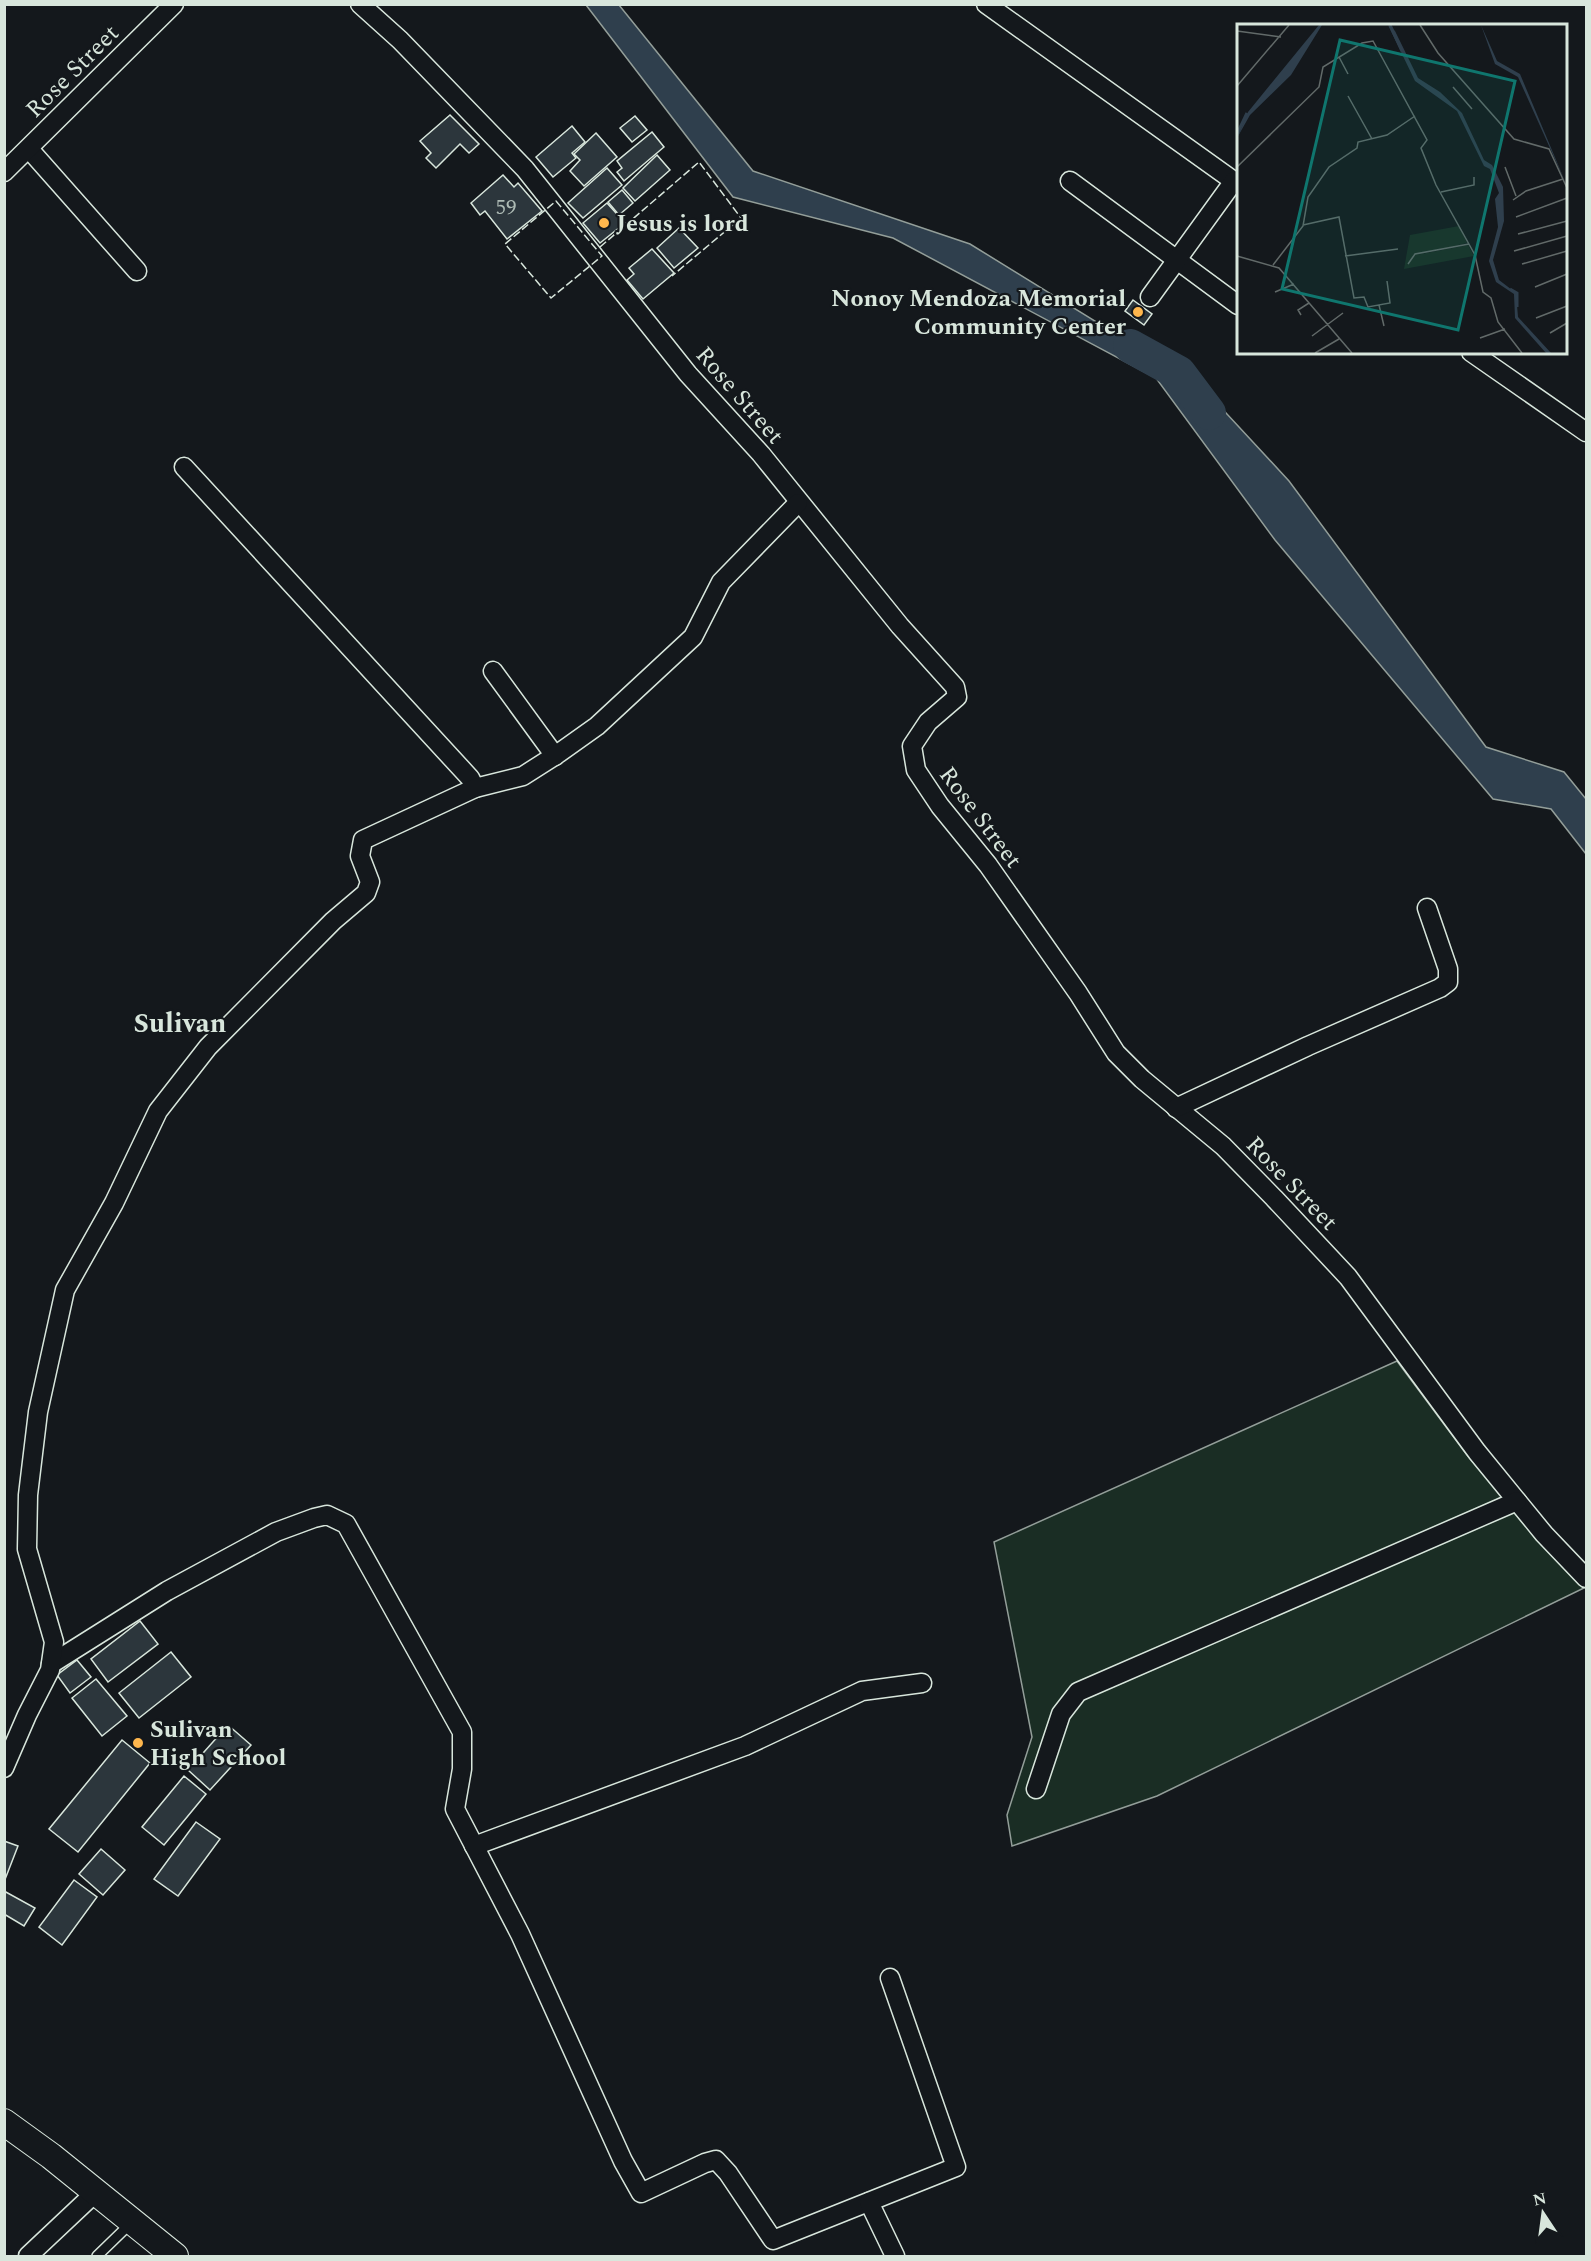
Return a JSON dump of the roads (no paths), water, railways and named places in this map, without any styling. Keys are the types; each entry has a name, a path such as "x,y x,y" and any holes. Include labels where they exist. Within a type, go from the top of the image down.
{"main road":[{"path":"4,2122 51,2156 175,2256"}],"street":[{"name":"Rose Street","path":"4,172 174,4"},
{"name":"Rose Street","path":"360,4 399,40 525,169 682,366 761,454 798,503 900,626 955,687 957,697 928,722 912,746 916,770 940,806 988,865 1078,993 1116,1053 1142,1079 1223,1146 1348,1277 1477,1452 1544,1533 1587,1578"},
{"path":"986,4 1236,182 1150,297"},
{"path":"29,149 137,271"},
{"path":"1070,180 1237,304"},
{"path":"1474,354 1587,432"},
{"path":"184,467 470,778 475,788"},
{"path":"4,1768 51,1664 54,1642 27,1549 28,1495 38,1412 65,1290 114,1203 158,1111 208,1047 333,921 366,893 370,882 360,856 363,840 475,788 523,776 597,726 693,637 721,582 798,503"},
{"path":"494,671 555,756"},
{"path":"1176,1108 1308,1046 1440,988 1448,982 1448,969 1427,908"},
{"path":"1036,1789 1061,1714 1078,1692 1517,1501"},
{"path":"51,1664 167,1591 276,1532 327,1515 346,1524 462,1732 462,1769 455,1809 520,1934 623,2161 641,2193 716,2160 728,2173 773,2240 956,2167 891,1978"},
{"path":"474,1846 745,1746 862,1691 922,1683"},
{"path":"28,2256 96,2192"},
{"path":"869,2202 895,2256"}],"lane":[{"path":"97,2256 132,2221"}],"water":[{"path":"586,5 619,5 753,171 970,244 1202,387 1289,481 1486,747 1564,772 1586,799 1586,854 1551,809 1493,799 1275,540 1156,378 893,238 733,197"}],"waterway":[{"path":"1130,346 1179,373 1209,413"}],"place":[{"name":"Jesus is lord","path":"604,223"},
{"name":"Nonoy Mendoza Memorial Community Center","path":"1138,312"},
{"name":"Sulivan High School","path":"138,1743"}],"district":[{"name":"Sulivan","path":"180,1023"}]}
